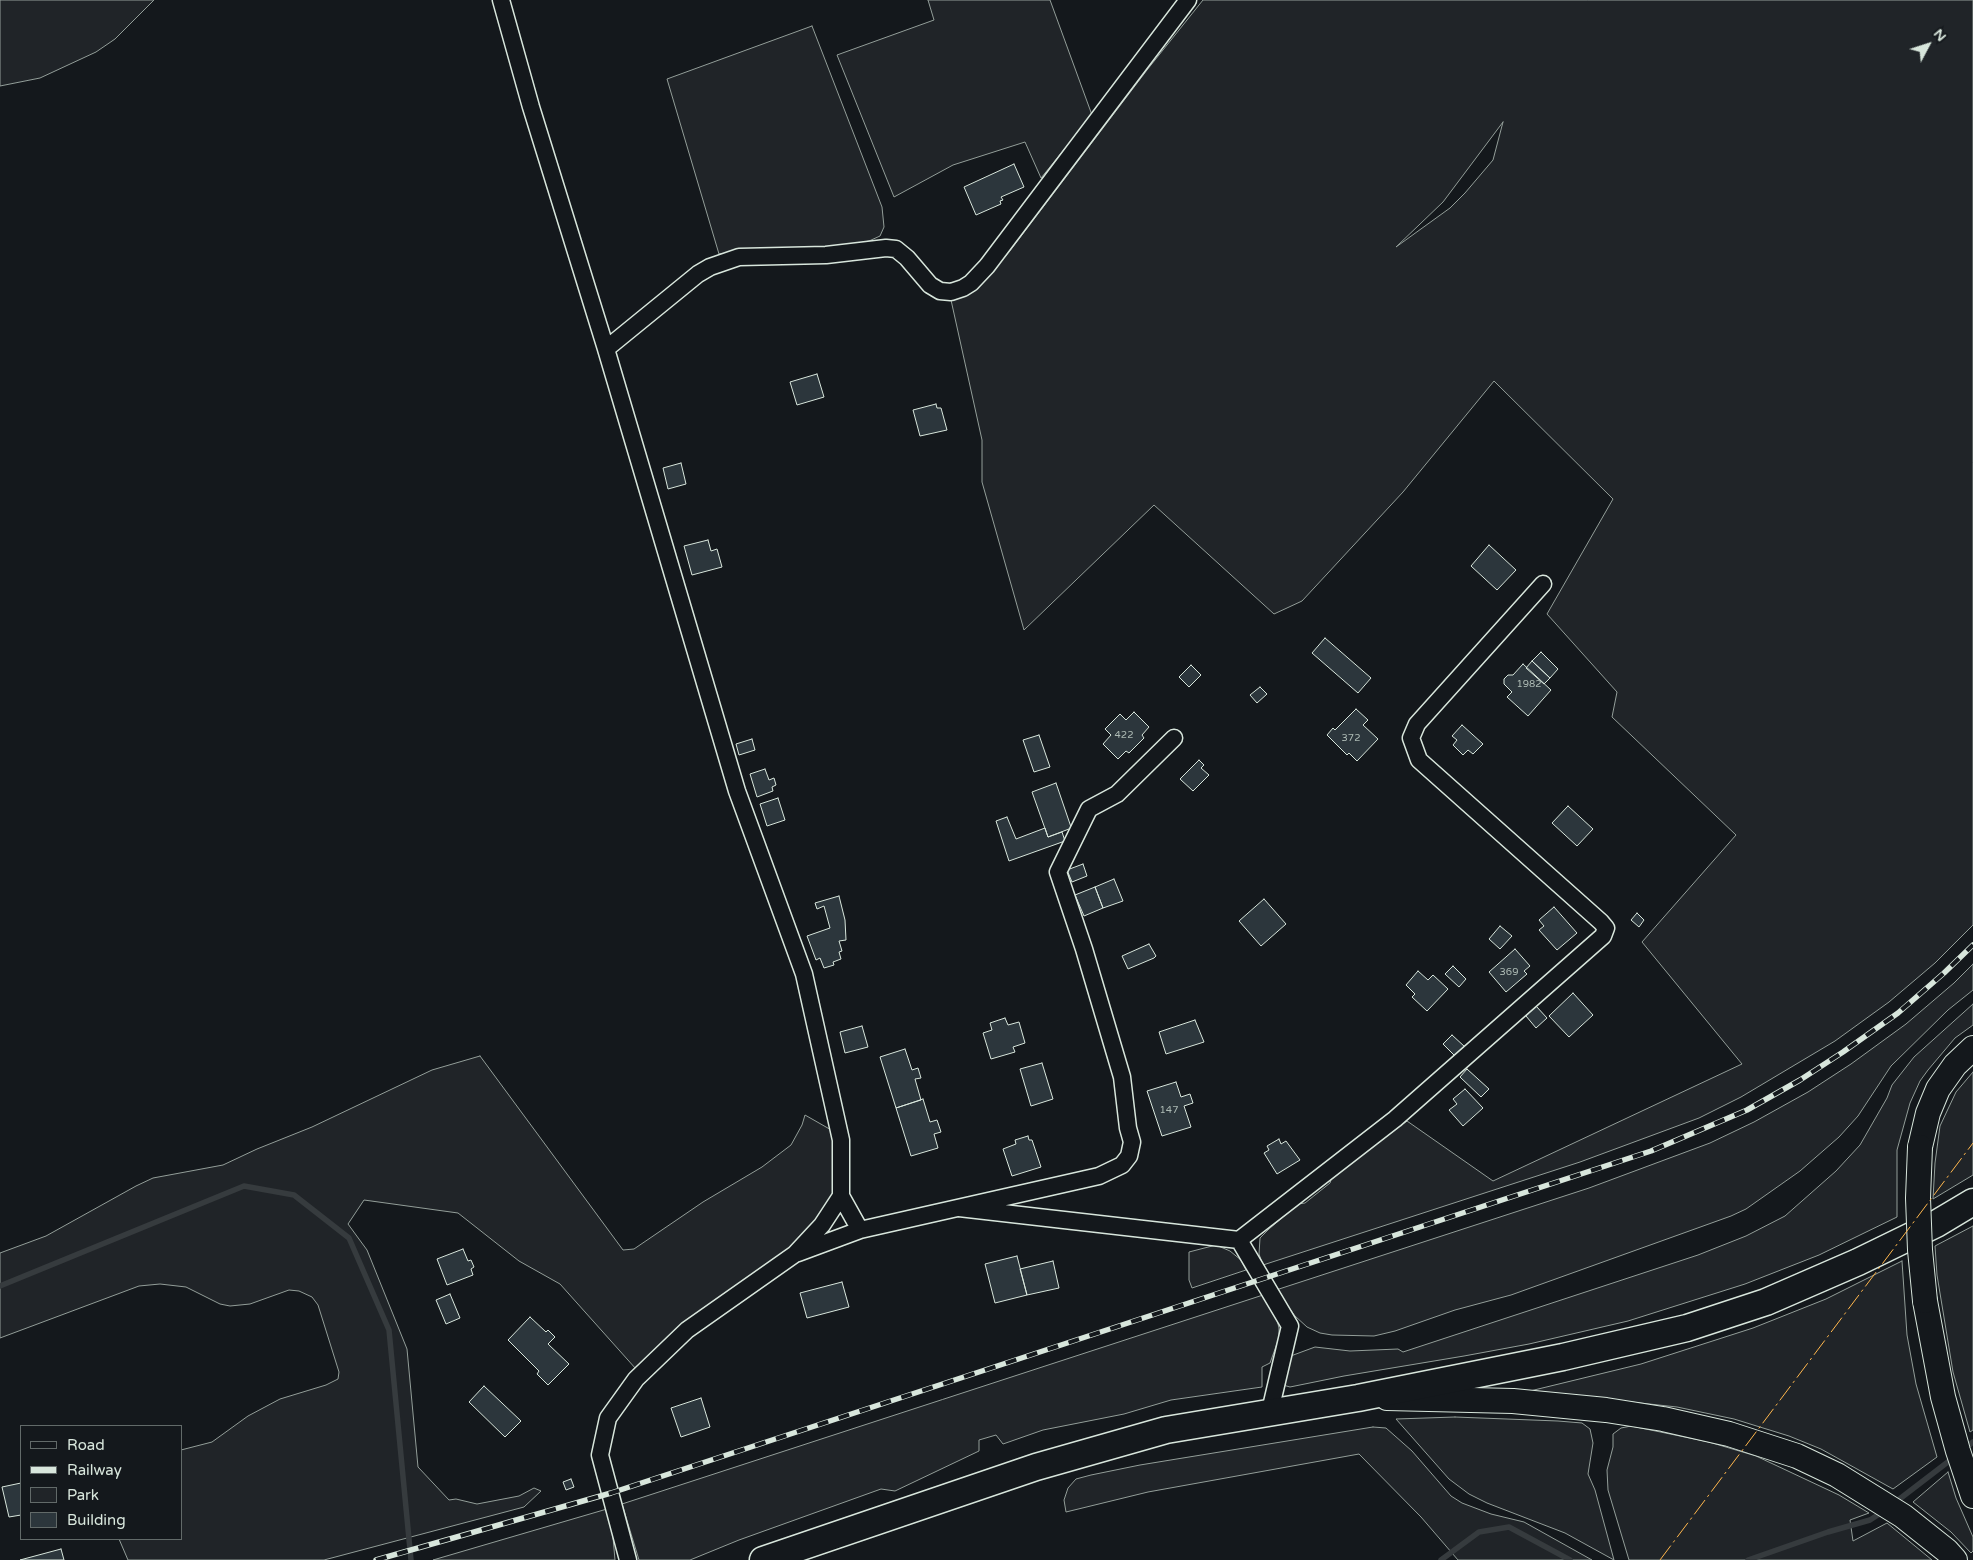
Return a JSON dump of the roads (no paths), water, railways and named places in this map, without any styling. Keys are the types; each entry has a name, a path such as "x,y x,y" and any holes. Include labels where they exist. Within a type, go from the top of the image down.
{"main road":[{"path":"1973,1048 1956,1065 1938,1089 1928,1112 1920,1147 1918,1198 1920,1250 1925,1301 1943,1397 1973,1496"},
{"path":"762,1560 1036,1467 1166,1430 1270,1411 1358,1398 1563,1357 1686,1328 1766,1302 1858,1262 1936,1224 1973,1202"},
{"path":"1358,1398 1513,1400 1606,1410 1663,1419 1737,1436 1797,1456 1837,1475 1903,1516 1947,1551 1955,1560"}],"street":[{"path":"500,0 531,107 606,348 737,791 804,974 841,1140 841,1196 860,1230"},
{"path":"606,348 698,274 710,267 739,257 826,256 886,248 896,249 907,258 930,285 940,291 951,292 963,288 971,283 987,266 1188,0"},
{"path":"959,1208 1239,1240 1395,1119 1603,936 1606,928 1601,922 1419,760 1411,738 1417,724 1543,584"},
{"path":"795,1254 860,1230 1099,1176 1122,1165 1129,1156 1132,1142 1128,1128 1122,1077 1084,949 1058,872 1088,809 1118,794 1174,738"},
{"path":"628,1560 600,1455 608,1418 636,1379 687,1330 795,1254 822,1225 841,1196"},
{"path":"1239,1240 1290,1326 1270,1411"}],"waterway":[{"path":"0,1286 244,1186 294,1195 349,1238 389,1330 411,1560"},
{"path":"1964,1449 1973,1442"},
{"path":"1893,1504 1953,1458"},
{"path":"1748,1560 1828,1532 1870,1520 1884,1511"},
{"path":"1441,1560 1479,1532 1509,1527 1570,1560"}],"railway":[{"path":"376,1560 611,1493 1651,1151 1747,1110 1800,1080 1898,1013 1973,945"}]}
